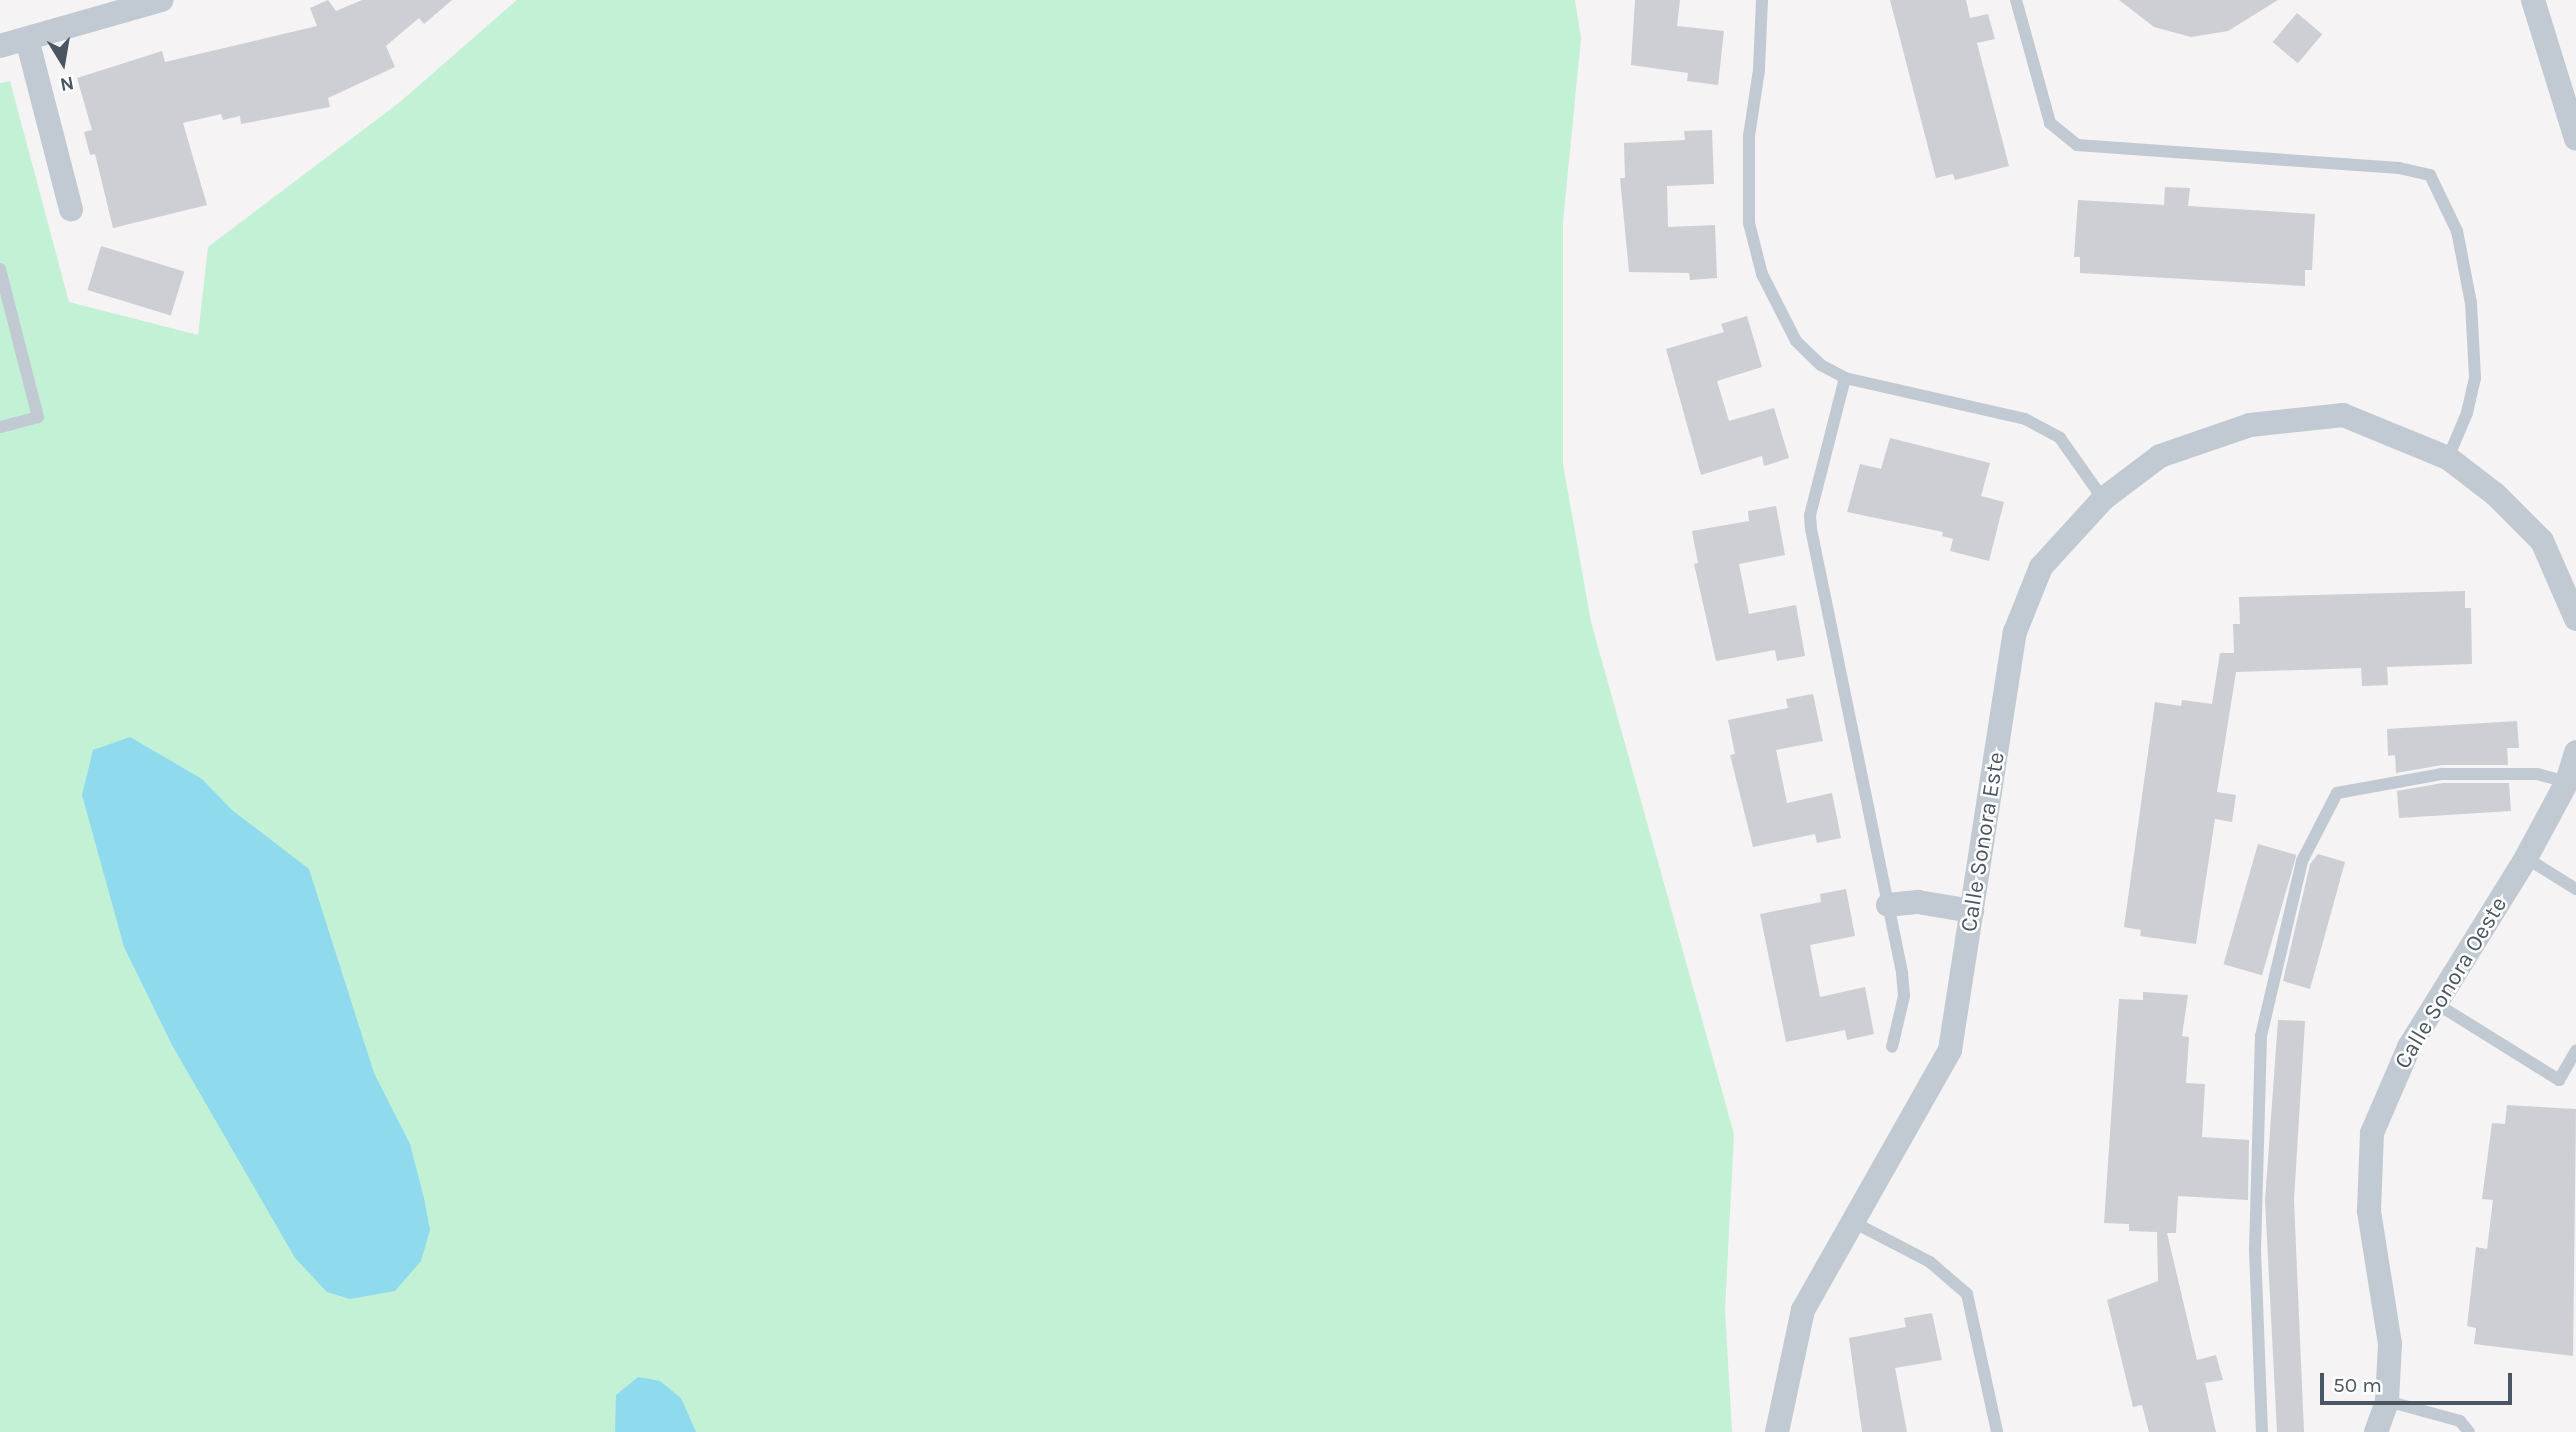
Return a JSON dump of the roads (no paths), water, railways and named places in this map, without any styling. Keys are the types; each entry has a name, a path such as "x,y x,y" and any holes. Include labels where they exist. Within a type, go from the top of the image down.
{"street":[{"path":"0,46 162,0"},
{"path":"2533,0 2574,129"},
{"path":"27,39 71,209"},
{"name":"Calle Sonora Este","path":"1777,1432 1803,1310 1855,1223 1950,1050 2015,632 2041,566 2103,499 2160,456 2250,425 2343,415 2448,457"},
{"path":"2448,457 2495,494 2542,541 2576,619"},
{"name":"Calle Sonora Oeste","path":"2376,1432 2387,1401 2390,1344 2369,1211 2372,1133 2409,1047 2526,858 2567,782 2576,752"},
{"path":"1888,905 1918,902 1972,911"}],"lane":[{"path":"1762,0 1759,70 1749,136 1749,223 1762,274 1796,341 1821,365 1845,378 2025,419 2060,438 2103,499"},
{"path":"2017,0 2050,123 2077,145 2399,168 2430,175 2458,231 2472,316 2475,378 2467,412 2448,457"},
{"path":"0,270 38,417 0,427"},
{"path":"1845,378 1810,515 1888,905 1903,996 1892,1048"},
{"path":"2262,1432 2255,1251 2261,1035 2302,861 2337,793 2442,774 2537,774 2567,782"},
{"path":"2526,858 2576,889"},
{"path":"2437,1004 2558,1080 2576,1051"},
{"path":"1855,1223 1930,1262 1967,1294 1997,1432"},
{"path":"2387,1401 2460,1421 2469,1432"}],"water":[{"path":"130,737 202,779 232,810 309,869 374,1073 410,1144 424,1198 430,1230 421,1261 395,1291 350,1299 327,1292 295,1258 172,1045 124,947 82,795 93,750"},
{"path":"638,1377 660,1381 681,1398 696,1432 615,1432 616,1395"}]}
